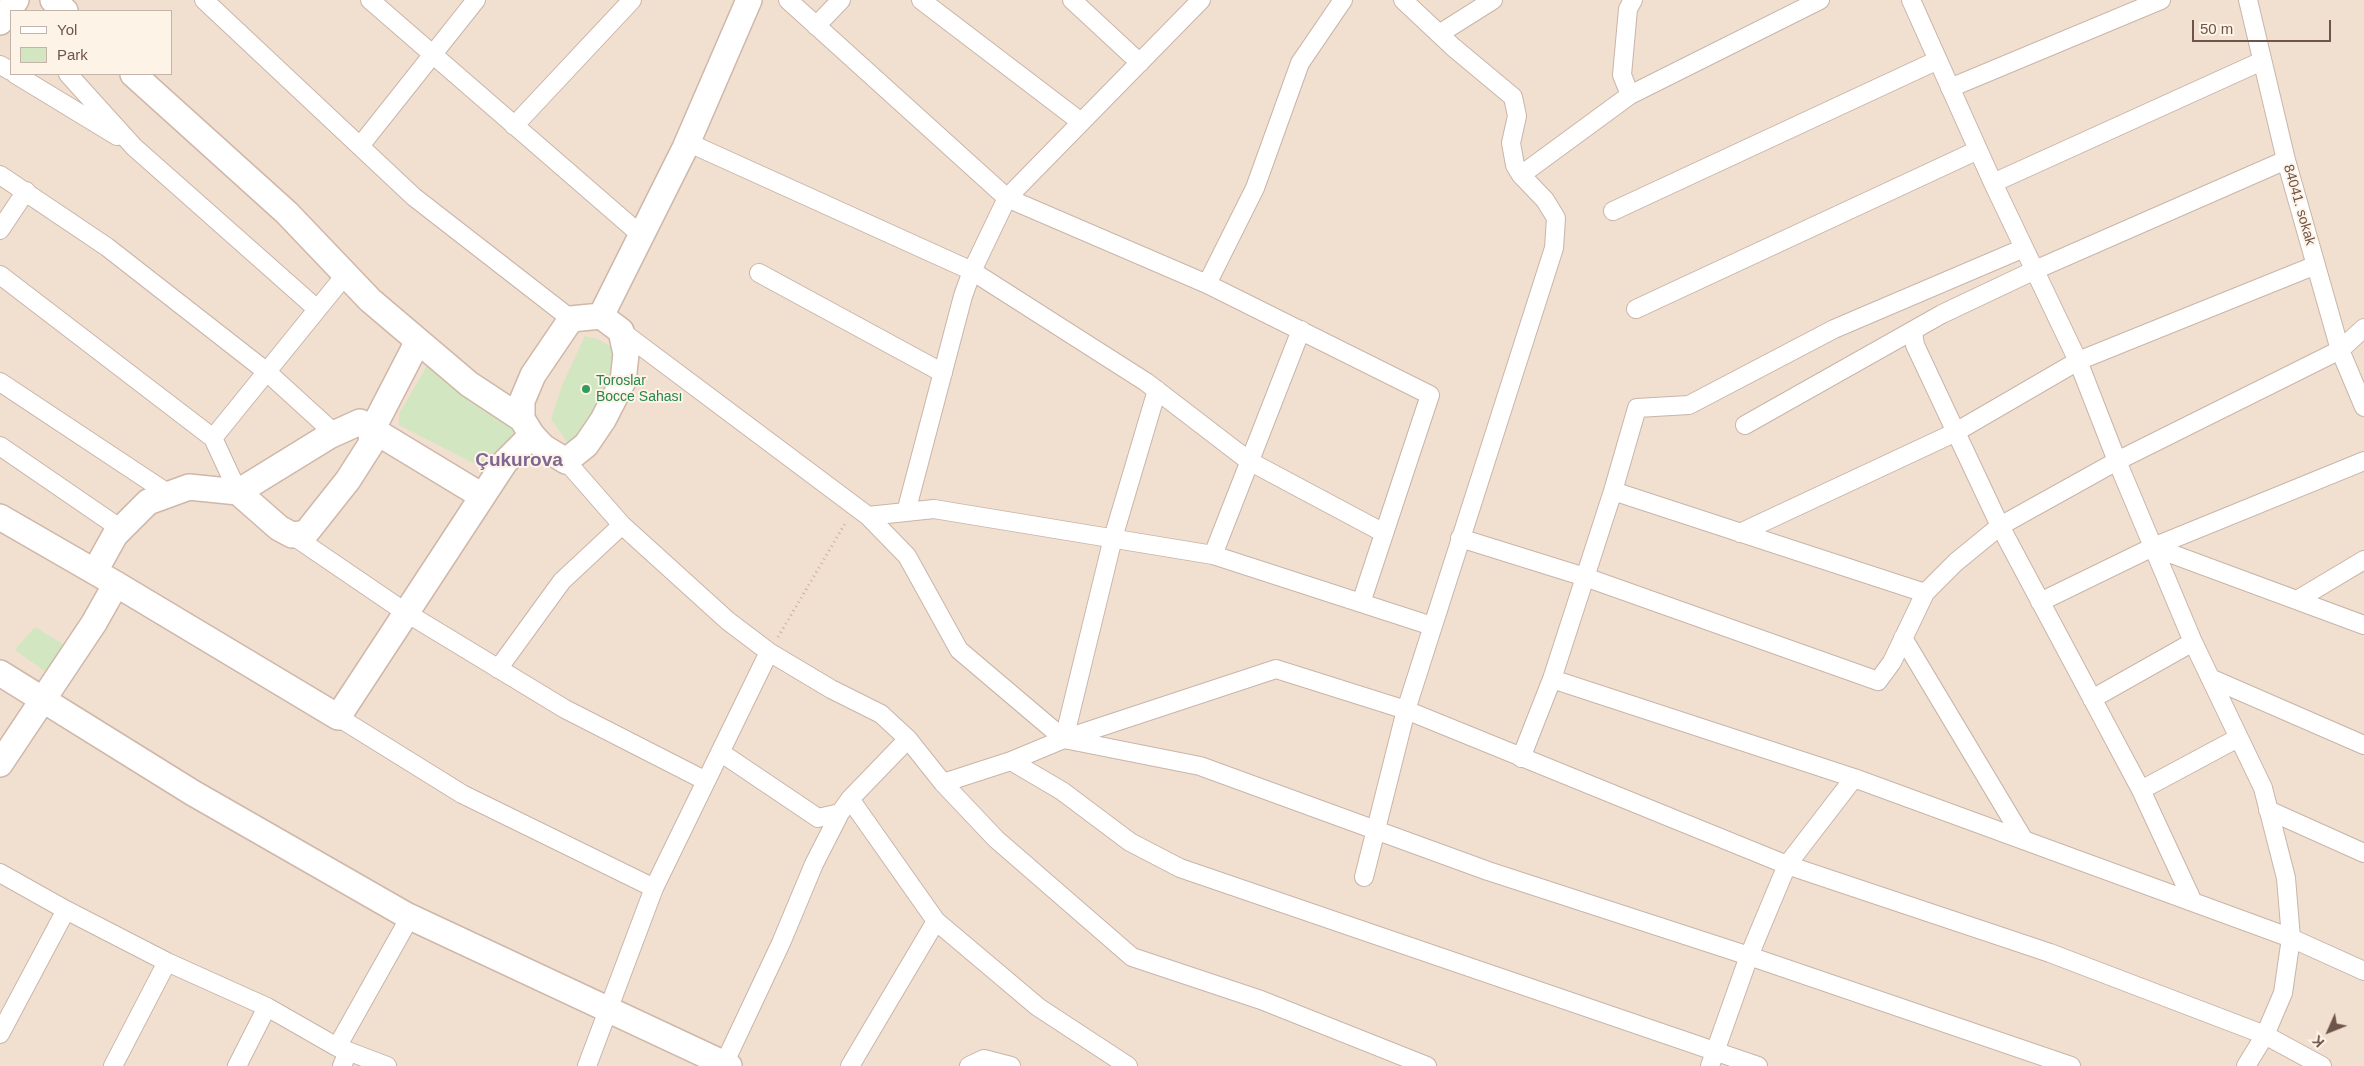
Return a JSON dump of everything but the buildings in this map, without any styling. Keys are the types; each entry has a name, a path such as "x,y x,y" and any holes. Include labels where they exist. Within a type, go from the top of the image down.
{"street":[{"path":"53,0 64,10"},
{"path":"204,0 414,197 571,319 601,316 862,511 906,556 959,650 1064,739 1200,766 1498,874 1749,956 2071,1066"},
{"path":"370,0 641,236"},
{"path":"360,146 476,0"},
{"path":"601,316 687,142 749,0"},
{"path":"788,0 1007,198 1207,284 1430,395 1361,603"},
{"path":"816,26 841,0"},
{"path":"921,0 1081,122"},
{"path":"1072,0 1140,63"},
{"path":"906,512 972,271 1007,198 1201,0"},
{"path":"1207,284 1255,188 1300,63 1343,0"},
{"path":"1364,876 1406,710 1554,248 1556,218 1545,200 1521,175 1515,165 1511,143 1517,116 1513,97 1439,34 1403,0"},
{"path":"1439,34 1493,0"},
{"path":"1630,95 1622,75 1628,9 1633,0"},
{"path":"1521,175 1630,95 1820,0"},
{"path":"1911,0 1993,183 2078,361 2117,461 2193,642 2263,788 2286,878 2291,938 2283,993 2265,1035 2246,1066"},
{"path":"1950,88 2161,0"},
{"name":"84041. sokak","path":"2248,0 2286,160 2340,350 2364,407"},
{"path":"514,126 630,1"},
{"path":"1613,211 1938,60"},
{"path":"1993,183 2262,61"},
{"path":"17,75 134,147"},
{"path":"69,75 134,147 317,309"},
{"path":"134,75 287,213 370,300 469,384 527,427 543,447 566,461 622,526 728,621 769,652 831,689 882,714 908,739 943,783 996,839 1132,956 1261,1000 1427,1066"},
{"path":"687,142 972,271 1157,390 1249,461 1384,533"},
{"path":"1636,310 1978,150"},
{"path":"1745,425 1942,314 2035,270 2286,160"},
{"path":"0,174 107,247 267,372 334,433"},
{"path":"0,230 26,192"},
{"path":"1521,758 1552,679 1613,491 1637,408 1689,406 1834,329 2024,248"},
{"path":"1740,533 1954,433 2078,361 2316,265"},
{"path":"759,272 943,373"},
{"path":"213,438 346,274"},
{"path":"0,275 213,438 238,492 279,528 405,612 565,709 706,781"},
{"path":"338,717 527,427 522,401 533,375 571,319"},
{"path":"1460,538 1585,577 1878,681 1892,662 1924,593 1956,562 2000,526 2117,461 2340,350 2364,328"},
{"path":"1213,555 1301,330"},
{"path":"566,461 586,445 603,420 623,381 626,354 621,331"},
{"path":"1913,332 1915,346 1954,433 2000,526 2141,790 2193,902"},
{"path":"292,535 306,533 348,480 371,444 372,430 418,341"},
{"path":"0,382 169,494"},
{"path":"1064,739 1113,538 1157,390"},
{"path":"95,571 121,529 148,502 189,487 238,492 334,433 360,422 482,496"},
{"path":"0,446 121,529"},
{"path":"2040,602 2153,546 2364,461"},
{"path":"1613,491 1924,593"},
{"path":"862,511 906,512 934,509 1213,555 1432,626"},
{"path":"0,517 95,571 462,794 654,888"},
{"path":"498,669 562,581 622,526"},
{"path":"2153,546 2364,625"},
{"path":"2297,600 2364,560"},
{"path":"0,764 94,622 116,584"},
{"path":"1903,638 2024,840"},
{"path":"2092,699 2193,642"},
{"path":"587,1066 610,1010 654,888 769,652"},
{"path":"943,783 1011,761 1064,739 1276,669 1406,710 1787,865 2050,953 2265,1035 2322,1066"},
{"path":"0,673 193,793 410,917 726,1065 814,864 845,806 908,739"},
{"path":"2210,678 2364,745"},
{"path":"1552,679 1854,778 2291,938 2364,971"},
{"path":"2141,790 2238,738"},
{"path":"720,752 818,818 845,806"},
{"path":"1011,761 1062,790 1130,842 1180,868 1712,1058 1758,1066"},
{"path":"1712,1058 1749,956 1787,865 1854,778"},
{"path":"845,806 936,921 1038,1007 1128,1066"},
{"path":"2268,810 2364,853"},
{"path":"0,873 66,910 167,962 267,1007 342,1055 387,1066"},
{"path":"0,1034 66,910"},
{"path":"342,1055 410,917"},
{"path":"850,1066 936,921"},
{"path":"113,1066 167,962"},
{"path":"237,1066 267,1007"},
{"path":"969,1066 984,1059 1010,1066"}],"path":[{"path":"769,652 862,511"}],"shaded area":[{"path":"0,0 2364,0 2364,1066 0,1066"}],"green space":[{"name":"Toroslar Bocce Sahası","path":"585,336 600,340 617,351 616,368 600,414 568,443 551,419 562,386"},
{"path":"434,354 521,427 492,464 481,467 399,425 399,414"},
{"path":"35,627 66,646 46,672 15,650"}],"place":[{"name":"Toroslar Bocce Sahası","path":"586,389"}],"district":[{"name":"Çukurova","path":"519,461"}]}
